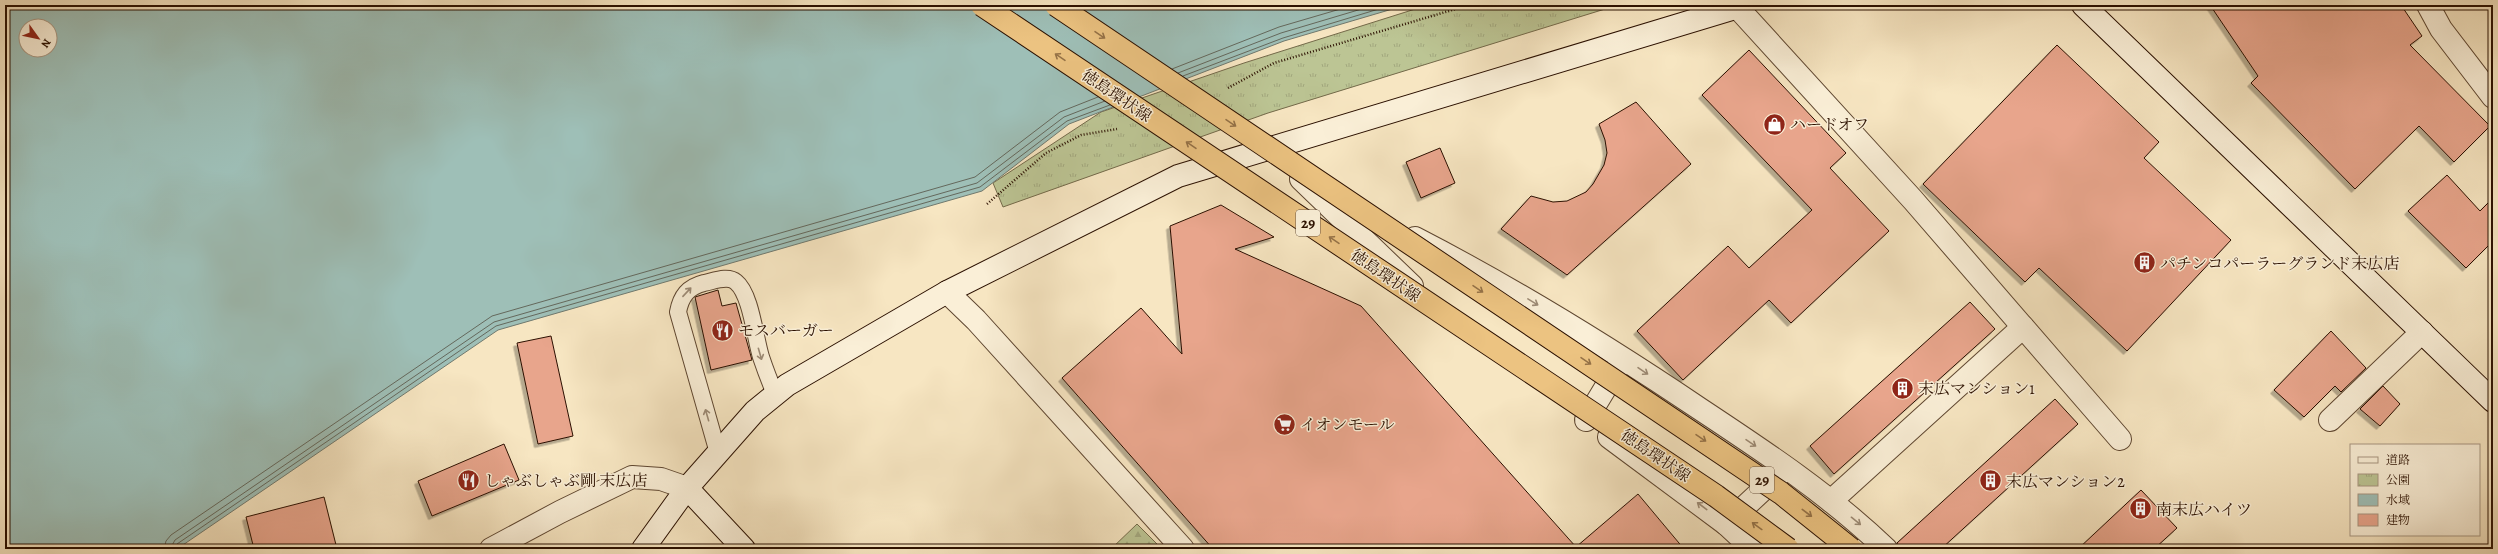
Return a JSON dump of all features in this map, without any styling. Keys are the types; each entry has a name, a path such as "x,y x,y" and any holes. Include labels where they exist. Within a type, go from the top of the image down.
{"main road":[{"name":"徳島環状線","path":"982,5 1716,496 1788,549"},
{"name":"29","path":"1056,5 1781,492 1851,549"}],"street":[{"path":"2083,5 2493,401"},
{"path":"2428,5 2441,29 2493,97"},
{"path":"643,549 687,488 755,411 775,394 946,292 1178,176 1741,6 1913,200 2120,439"},
{"path":"1256,152 1301,179 1486,274 1624,358 1787,467 1859,523 1886,549"},
{"path":"1301,179 1455,326 1586,420 1726,524 1753,549"},
{"path":"946,292 976,320 1183,549"},
{"path":"1831,501 2023,327"},
{"path":"2330,420 2422,332"},
{"path":"1586,420 1624,358"},
{"path":"1726,524 1787,467"},
{"path":"491,549 560,512 632,477 661,478 687,488 744,549"}],"lane":[{"path":"718,453 678,312 680,301 686,292 695,285 722,279 735,281 744,290 761,357 775,394"}],"green space":[{"path":"1428,5 1618,5 1268,113 1003,207 993,183 1101,112 1244,63"},
{"path":"1137,524 1158,545 1155,549 1111,549"}],"water":[{"path":"5,5 1406,5 1284,41 1069,124 982,191 498,330 177,549 5,549"}],"building":[{"path":"2210,5 2401,5 2422,36 2410,45 2490,126 2454,162 2419,126 2355,189 2251,83 2258,76"},
{"path":"2057,45 2159,142 2144,158 2231,240 2127,351 2039,268 2025,282 1923,184"},
{"path":"1749,50 1846,153 1830,168 1889,231 1791,323 1769,300 1683,380 1637,331 1728,246 1749,268 1812,210 1702,95"},
{"path":"1636,102 1691,164 1567,275 1501,229 1531,196 1553,202 1567,201 1586,192 1593,184 1604,165 1607,153 1605,140 1599,124"},
{"path":"1440,148 1455,183 1421,198 1406,162"},
{"path":"2447,175 2480,211 2493,198 2493,241 2466,268 2408,211"},
{"name":"イオンモール","path":"1221,205 1274,237 1235,249 1361,306 1576,547 1638,494 1684,549 1213,549 1062,378 1141,308 1182,354 1170,226"},
{"name":"モスバーガー","path":"718,290 722,306 736,303 752,360 711,370 695,297"},
{"name":"末広マンション1","path":"1970,302 1995,329 1834,474 1810,446"},
{"path":"2331,331 2366,368 2341,392 2335,386 2304,417 2274,390"},
{"path":"551,336 573,436 538,444 517,343"},
{"path":"2383,386 2400,404 2380,426 2360,409"},
{"name":"末広マンション2","path":"2055,399 2078,424 1941,549 1898,549 1897,543"},
{"name":"しゃぶしゃぶ剛 末広店","path":"504,444 519,480 432,516 418,481"},
{"name":"南末広ハイツ","path":"2141,490 2177,528 2154,549 2078,549"},
{"path":"324,497 337,549 254,549 246,517"}],"place":[{"name":"ハードオフ","path":"1774,124"},
{"name":"パチンコパーラーグランド末広店","path":"2145,263"},
{"name":"モスバーガー","path":"723,330"},
{"name":"末広マンション1","path":"1902,388"},
{"name":"イオンモール","path":"1285,424"},
{"name":"しゃぶしゃぶ剛 末広店","path":"468,480"},
{"name":"末広マンション2","path":"1990,481"},
{"name":"南末広ハイツ","path":"2140,509"}]}
